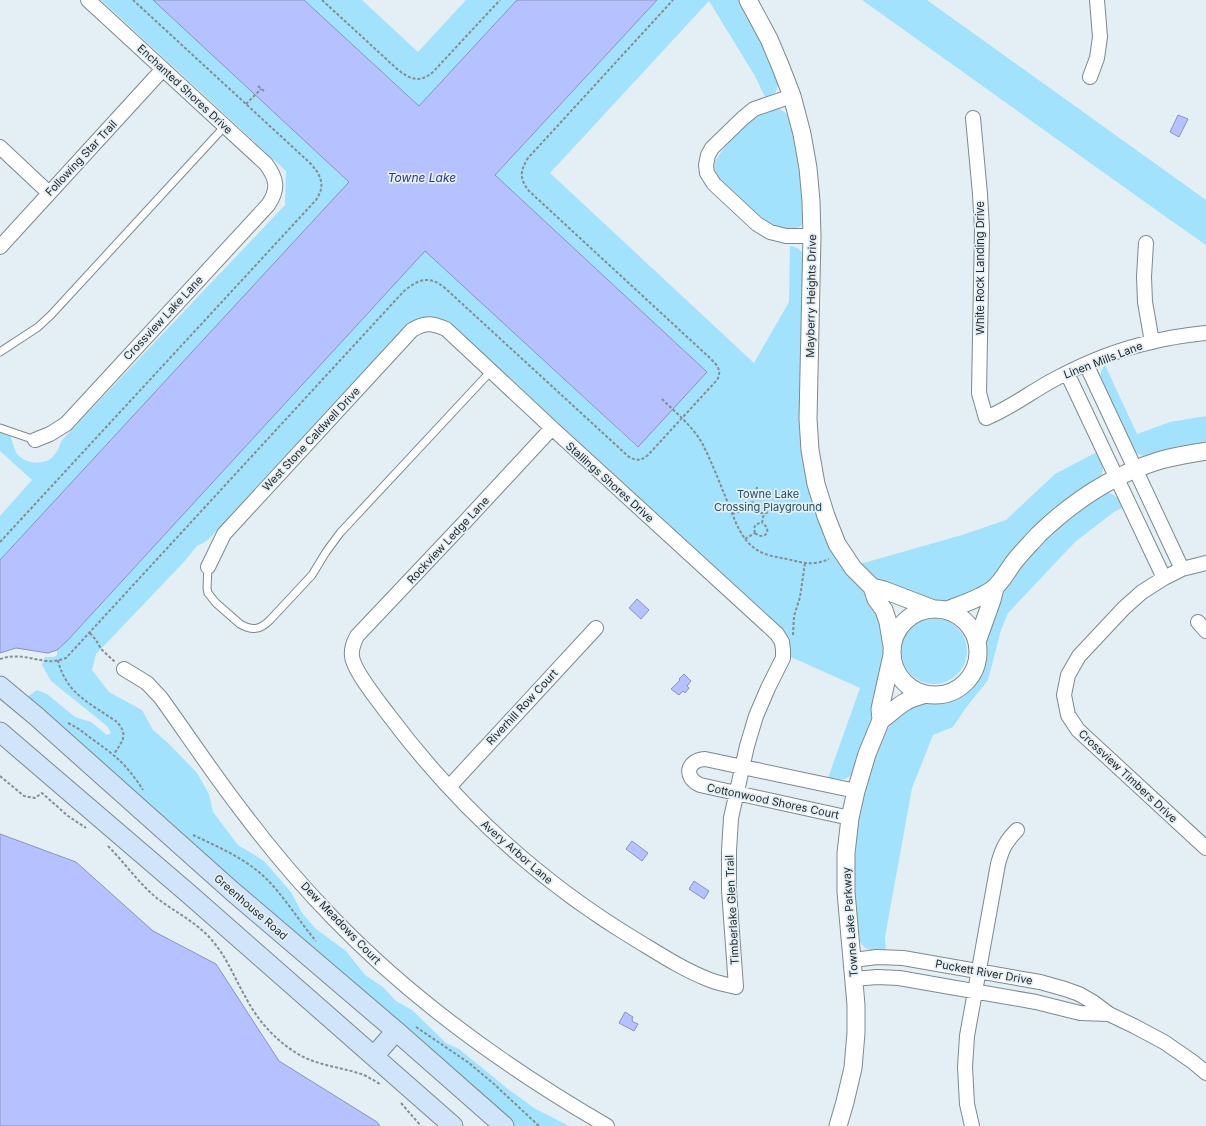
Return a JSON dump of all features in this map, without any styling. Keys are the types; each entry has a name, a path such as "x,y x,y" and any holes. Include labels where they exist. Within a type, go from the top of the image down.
{"main road":[{"name":"Greenhouse Road","path":"1,687 42,721 232,891 404,1027 504,1126"},
{"path":"0,732 189,894 453,1126"},
{"path":"374,1056 404,1027"}],"street":[{"name":"Enchanted Shores Drive","path":"88,0 266,164 273,173 276,183"},
{"name":"Mayberry Heights Drive","path":"748,0 769,38 792,96 802,134 808,168 812,236 808,419 810,450 816,484 837,544 854,568 872,587 876,599 884,610 888,622 892,651"},
{"path":"1090,77 1097,58 1100,37 1097,0"},
{"name":"Following Star Trail","path":"0,247 163,69"},
{"path":"792,96 754,109 712,148 708,155 706,165 708,173 714,184 757,224 770,232 786,236 812,236"},
{"name":"White Rock Landing Drive","path":"973,118 982,229 979,394 986,418"},
{"path":"0,147 49,193"},
{"name":"Crossview Lake Lane","path":"35,440 50,434 66,424 268,205 275,193 276,183"},
{"path":"1146,243 1144,277 1145,302 1152,342"},
{"name":"Stallings Shores Drive","path":"428,324 446,329 777,634 782,642 784,650"},
{"name":"West Stone Caldwell Drive","path":"208,566 224,534 412,330 420,325 428,324"},
{"name":"Linen Mills Lane","path":"986,418 996,414 1048,382 1116,352 1152,342 1206,333"},
{"path":"1086,364 1182,569"},
{"path":"1067,373 1164,578 1182,569 1206,563"},
{"name":"Rockview Ledge Lane","path":"352,654 353,644 358,636 552,428"},
{"path":"926,694 914,689 903,680 896,669 892,651 899,628 913,614 973,600 994,588 1015,560 1050,525 1089,494 1116,478 1159,460 1206,451"},
{"name":"Crossview Timbers Drive","path":"1164,578 1142,592 1124,608 1079,656 1068,674 1064,695 1068,715 1078,730 1206,848"},
{"name":"Mayberry Heights Drive","path":"872,587 939,609"},
{"path":"977,642 992,600 994,588"},
{"path":"881,720 891,714 904,702 913,698 926,694 941,694 954,690 966,682 974,670 978,656 977,642 971,628 960,616 939,609"},
{"name":"Riverhill Row Court","path":"449,787 596,628"},
{"name":"Timberlake Glen Trail","path":"736,987 729,890 731,818 746,746 756,716 783,658 784,650"},
{"name":"Towne Lake Parkway","path":"838,1126 853,1068 856,1033 856,1005 846,892 846,853 850,818 856,791 867,754 881,720 880,709 892,651"},
{"name":"Avery Arbor Lane","path":"352,654 353,661 357,669 377,700 410,743 478,818 514,851 567,895 613,926 690,971 711,980 736,987"},
{"name":"Dew Meadows Court","path":"124,669 147,683 161,698 244,814 283,862 333,918 381,964 448,1021 509,1065 606,1126"},
{"name":"Cottonwood Shores Court","path":"850,818 700,785 693,782 689,776 689,769 692,763 698,759 705,759 856,791"},
{"path":"972,1126 967,1104 965,1067 967,1036 1000,854 1008,839 1017,830"},
{"name":"Puckett River Drive","path":"852,960 903,958 977,981 1036,1002 1080,1013 1109,1014"},
{"name":"Puckett River Drive","path":"854,979 877,977 1040,982 1079,994 1109,1014 1164,1042 1206,1073"}],"lane":[{"path":"0,352 38,327 51,315 225,126"},
{"path":"208,566 207,588 211,598 245,627 251,629 262,627 312,575 340,533 491,371"},
{"path":"0,428 35,440"}],"path":[{"path":"0,542 316,200 322,189 319,173 315,169 132,0"},
{"path":"322,0 408,78 422,79 433,72 500,0"},
{"path":"0,659 18,656 48,661 66,658 404,291 421,280 430,279 439,282 629,457 635,461 642,460 648,455 717,380 720,372 719,368 529,190 523,182 521,172 528,158 673,0"},
{"path":"258,86 264,91"},
{"path":"246,104 261,89"},
{"path":"662,399 698,437 704,447 732,514 745,539 753,547 772,556 805,563 815,564 829,559"},
{"path":"757,487 753,502 755,510 764,513 772,511 779,505"},
{"path":"732,514 753,506"},
{"path":"762,523 764,513"},
{"path":"755,533 755,525 762,523"},
{"path":"755,533 758,536 765,535 767,528 762,523"},
{"path":"745,539 755,533"},
{"path":"793,636 794,616 800,597 805,563"},
{"path":"90,633 101,649 124,669"},
{"path":"58,660 62,674 69,685 78,694 118,722 122,727 124,736 114,754"},
{"path":"68,723 114,754 124,764 144,791"},
{"path":"0,776 24,796 35,798 42,793 68,816 91,831"},
{"path":"193,835 232,854 248,863 261,873 319,945"},
{"path":"106,845 117,855 140,882 158,898 198,926 215,943 226,958 246,998 260,1020 277,1038 298,1054 315,1062 365,1076 385,1087"},
{"path":"404,1027 469,1062 539,1126"},
{"path":"399,1100 415,1117 421,1126"}],"green space":[{"path":"101,0 153,0 349,182 0,560 0,516 32,480 0,451 0,432 9,435 16,453 26,461 37,463 47,461 51,458 57,451 62,440 285,205 286,171"},
{"path":"304,0 362,0 418,52 466,0 517,0 419,106"},
{"name":"Towne Lake Crossing Playground","path":"657,0 739,0 762,41 778,84 776,92 765,97 755,76 709,1 550,173 754,363 789,302 790,246 799,249 805,257 800,439 804,467 813,502 831,550 849,576 879,610 884,647 884,664 874,721 854,772 845,779 828,778 860,688 791,657 790,647 787,640 777,625 451,324 429,317 419,319 408,325 210,538 197,546 182,564 96,654 92,670 109,692 142,710 153,730 197,773 209,794 213,812 238,845 264,861 291,892 302,913 316,929 346,951 365,975 383,987 396,1001 412,1010 446,1043 459,1049 534,1108 569,1126 511,1126 27,697 37,690 47,694 75,717 91,722 107,735 111,733 107,726 51,681 42,665 45,657 54,657 57,655 57,650 67,641 425,250 637,447 707,372 495,175"},
{"path":"862,0 927,0 1206,200 1206,245 1166,217"},
{"path":"779,109 786,113 791,120 802,176 804,222 798,228 789,230 771,225 765,221 721,180 715,169 715,162 721,152 745,126 761,115"},
{"path":"1105,365 1137,434 1170,422 1206,416 1206,444 1146,457 1136,453 1101,379 1101,372"},
{"path":"1097,452 1103,468 1100,478 984,588 956,602 943,603 931,601 879,581 860,564 962,535 1006,520 1055,474"},
{"path":"1104,493 1114,495 1124,507 1114,512 1075,542 1008,613 1001,630 988,680 953,727 933,735 912,788 885,937 886,952 865,948 860,942 855,894 857,825 873,764 883,738 891,723 902,711 924,700 941,699 954,695 965,689 975,678 980,665 988,627 994,610 1012,577 1038,548 1069,518"},
{"path":"934,618 947,620 962,633 965,638 967,651 965,664 952,679 947,682 934,684 921,682 906,669 903,664 901,651 903,638 916,623 921,620"}],"water":[{"name":"Towne Lake","path":"153,0 304,0 419,106 517,0 657,0 495,175 707,372 638,447 425,251 67,641 57,650 48,653 16,648 0,653 0,560 349,182"},
{"path":"1178,115 1188,119 1179,137 1170,132"},
{"path":"637,599 649,610 641,619 629,608"},
{"path":"684,674 691,681 687,686 689,688 685,693 683,691 679,695 671,689"},
{"path":"0,834 76,862 153,931 216,964 279,1061 377,1122 380,1126 0,1126"},
{"path":"632,841 648,853 642,861 626,849"},
{"path":"694,881 709,891 704,899 689,889"},
{"path":"625,1012 633,1017 633,1022 638,1024 634,1031 619,1023"}]}
